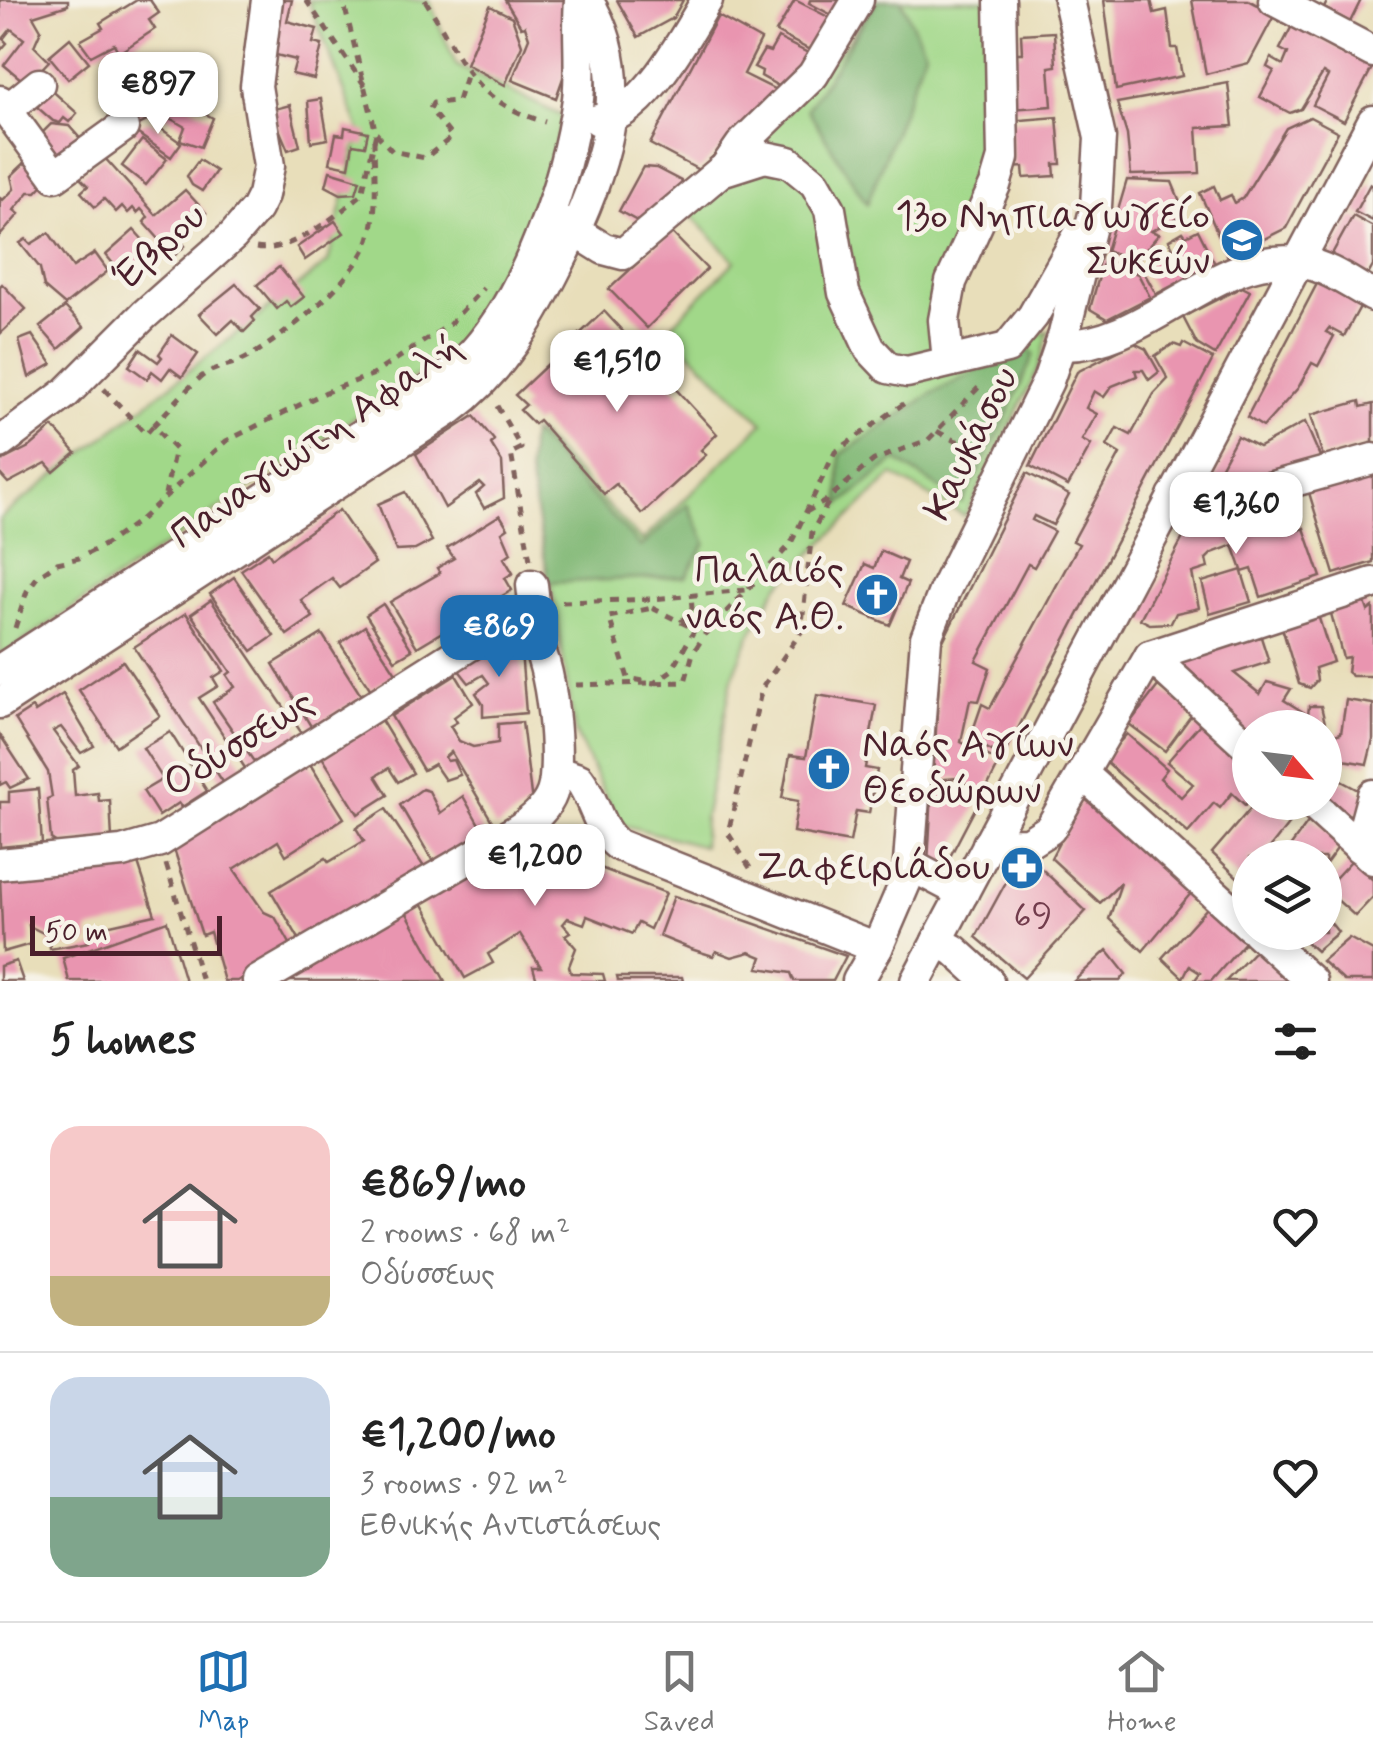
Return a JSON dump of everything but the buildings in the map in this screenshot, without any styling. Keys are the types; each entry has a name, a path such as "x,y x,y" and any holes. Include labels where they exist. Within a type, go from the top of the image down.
{"street":[{"name":"Έβρου","path":"0,443 50,407 233,236 260,202 270,166 256,86 267,0"},
{"name":"Παναγιώτη Αφαλή","path":"0,703 458,403 492,373 520,338 575,231 594,184 611,119 608,48 600,23 584,0"},
{"name":"Παναγιώτη Αφαλή","path":"1,669 430,390 481,344 518,282 547,214 574,123 584,0"},
{"path":"574,123 611,119 644,93 707,0"},
{"path":"724,170 741,144 819,68 858,0"},
{"path":"948,361 944,320 951,282 995,185 1002,158 1000,0"},
{"name":"Καυκάσου","path":"858,981 903,890 910,865 926,638 944,592 1040,402 1061,345 1096,206 1100,138 1069,0"},
{"path":"1081,50 1089,40 1089,0"},
{"path":"1274,0 1373,52"},
{"path":"39,84 4,105 55,176 123,127"},
{"path":"916,981 1373,121"},
{"path":"547,214 618,254 627,252 705,182 724,170 772,157 790,162 807,174 830,208 844,293 870,350 888,368 902,372 996,352 1015,340 1034,316 1096,206"},
{"path":"1061,345 1084,346 1111,337 1255,263 1297,262 1322,268 1373,296"},
{"path":"1173,496 1208,506 1373,459"},
{"path":"988,844 1028,842 1050,829 1150,656 1373,583"},
{"path":"258,981 524,825 548,802 557,772 533,594"},
{"name":"Οδύσσεως","path":"0,864 161,846 496,628 518,628 539,647"},
{"path":"1150,656 1232,731"},
{"path":"557,772 578,779 605,832 618,845 805,908 877,948"},
{"path":"1084,775 1232,910"},
{"path":"1368,848 1373,795"},
{"path":"1333,820 1368,848"},
{"path":"910,865 962,893"},
{"path":"937,942 954,950 988,981"},
{"path":"1277,950 1311,981"}],"path":[{"path":"306,0 366,89"},
{"path":"111,376 101,386 146,434 200,378 215,368 250,356 316,309 362,254 375,213 375,137 343,0"},
{"path":"425,0 467,72 488,95 512,110 574,123"},
{"path":"375,137 392,151 424,158 452,137 430,109 433,104 458,101 467,72"},
{"path":"233,236 244,245 264,250 299,239 344,210 362,194 375,137"},
{"path":"1,669 27,591 38,576 57,563 80,558 106,544 140,520 226,441 326,392 372,375 449,325 498,276 518,282"},
{"path":"806,512 832,496 874,460 921,444 984,382"},
{"path":"548,686 685,682 693,653 705,634 790,545 835,452 916,395"},
{"path":"494,400 521,448 511,453 528,539 533,594 692,596 746,590"},
{"path":"153,426 175,449 165,497"},
{"path":"937,431 955,442 969,445 986,440 1000,445"},
{"path":"754,876 728,833 762,688 800,632 812,532 832,496"},
{"path":"680,622 692,608 692,596"},
{"path":"652,608 680,622 695,629 672,670 654,682 628,678 609,616 652,608"},
{"path":"536,830 587,848"},
{"path":"161,846 202,981"}],"green space":[{"path":"308,0 429,0 456,65 564,117 522,246 486,310 450,353 0,657 0,518 328,262 360,130"},
{"path":"873,0 996,0 990,176 950,258 949,367 1049,331 1038,369 965,516 893,475 778,586 749,637 732,679 704,819 703,846 619,824 575,732 532,467 537,433 642,541 763,423 667,330 735,261 687,211 849,40"},
{"path":"878,0 901,0 925,51 867,204 807,109"},
{"path":"1025,347 1034,354 1002,428 962,503 896,460 840,505 840,455 931,394"},
{"path":"531,432 641,547 688,504 706,543 686,576 549,583 528,468"}],"place":[{"name":"13ο Νηπιαγωγείο Συκεών","path":"1242,240"},
{"name":"Παλαιός ναός Α.Θ.","path":"877,595"},
{"name":"Ναός Αγίων Θεοδώρων","path":"829,769"},
{"name":"Ζαφειριάδου","path":"1022,868"}]}
